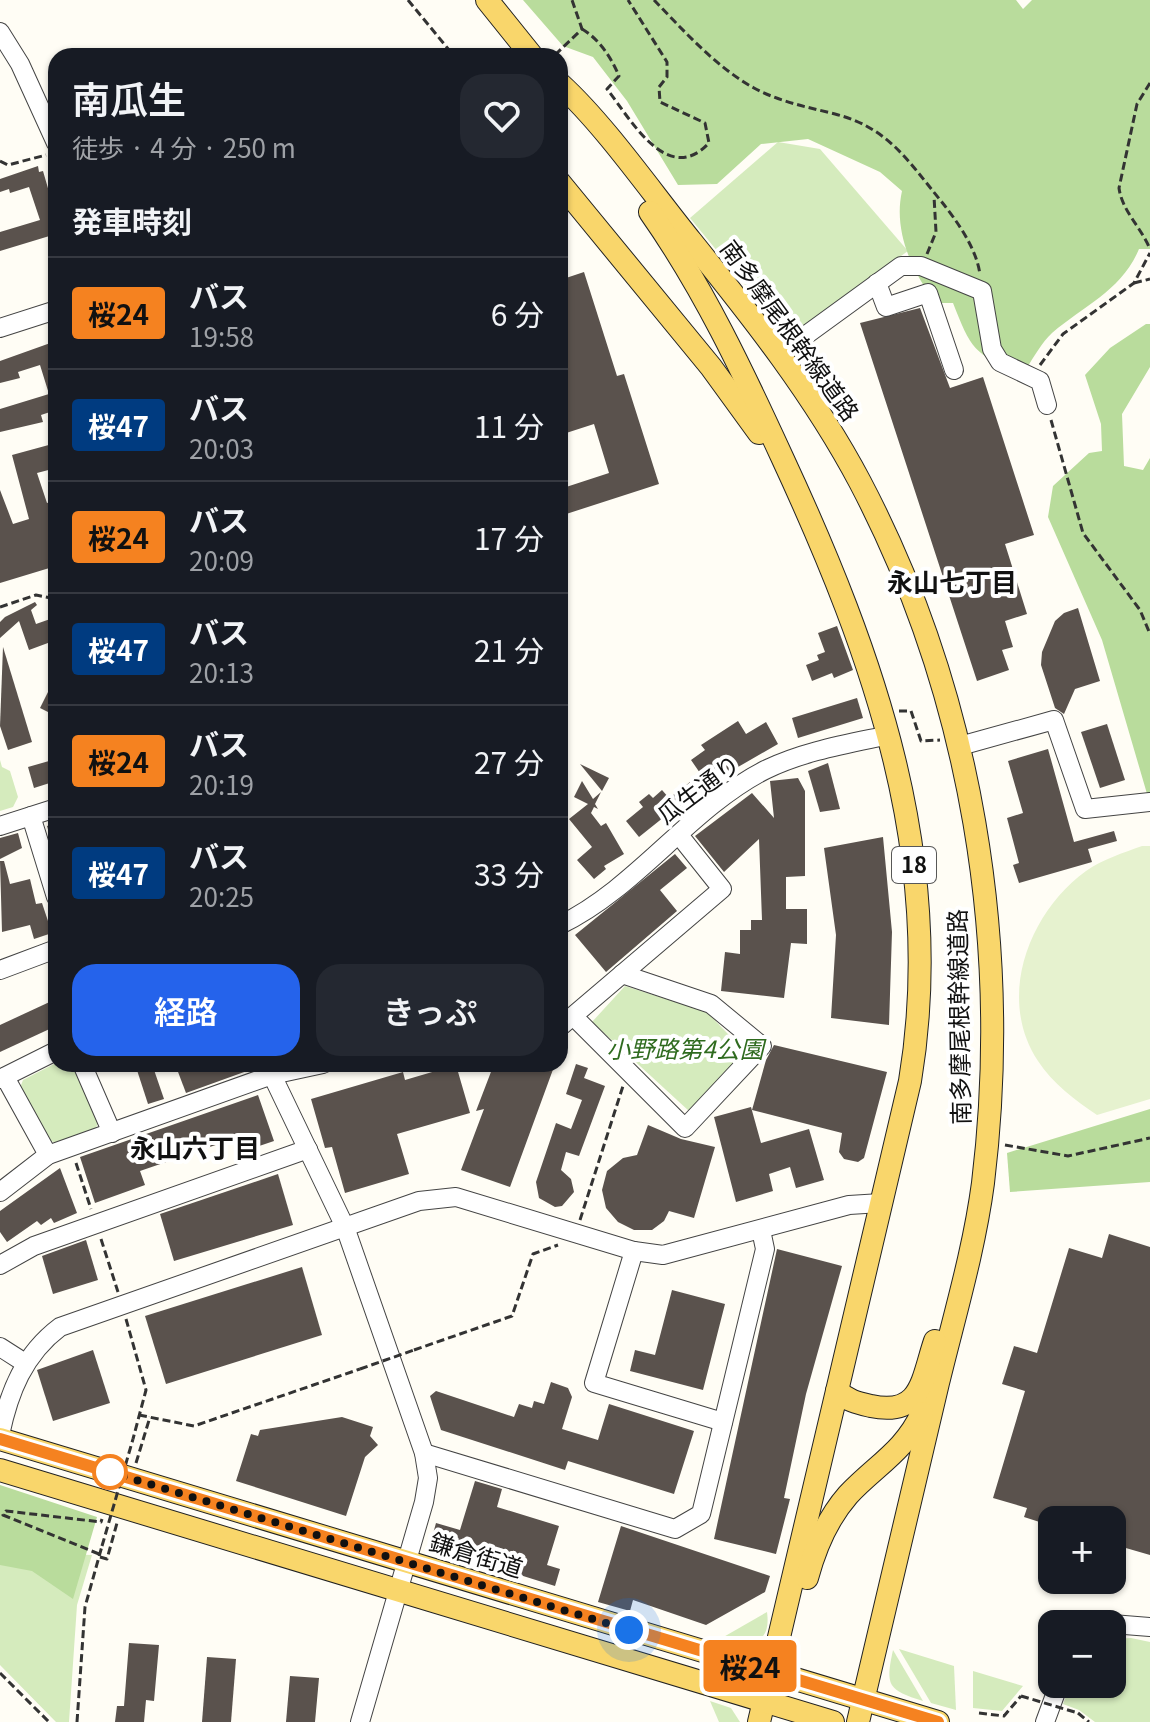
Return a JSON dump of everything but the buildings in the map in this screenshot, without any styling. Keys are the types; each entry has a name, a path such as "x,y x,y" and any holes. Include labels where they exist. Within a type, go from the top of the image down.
{"main road":[{"path":"487,0 526,48"},
{"name":"南多摩尾根幹線道路","path":"568,93 651,191 780,354 837,441 886,535 926,632 978,844 989,944 989,1106 978,1215 858,1722"},
{"name":"南多摩尾根幹線道路","path":"568,109 641,198 686,265 721,326 801,497 860,636 889,735 910,836 921,964 912,1068 837,1391 777,1674 762,1712"},
{"path":"568,193 737,400 801,497"},
{"path":"837,1391 852,1401 889,1410 907,1405 914,1398 954,1275 978,1215"},
{"path":"777,1674 812,1559 827,1525 849,1494 889,1461 910,1437 943,1365"},
{"name":"鎌倉街道","path":"0,1437 406,1563 938,1722"},
{"path":"0,1470 398,1590 762,1712 833,1722"},
{"path":"844,1722 864,1699"}],"street":[{"path":"0,32 31,86 48,125"},
{"path":"780,354 901,266 921,266 982,291 992,349 1000,362 1040,381 1047,405"},
{"path":"877,283 886,307 928,293 954,370"},
{"path":"0,328 48,313"},
{"path":"954,742 1054,720 1085,809 1150,802"},
{"name":"瓜生通り","path":"568,920 614,888 735,789 766,770 821,750 889,735"},
{"path":"0,826 48,811"},
{"path":"31,816 48,871"},
{"path":"568,1021 722,889 679,835"},
{"path":"0,970 48,952"},
{"path":"568,1023 685,1128 762,1046 711,1004 622,974"},
{"path":"48,1055 2,1078 48,1155"},
{"path":"85,1072 112,1133"},
{"path":"0,1192 48,1155 266,1072"},
{"path":"272,1072 345,1227 424,1453 428,1478 424,1502 360,1722"},
{"path":"0,1265 34,1246 308,1149"},
{"path":"0,1437 25,1363 47,1337 75,1320 419,1201 456,1197 634,1251 673,1254 849,1205 881,1203"},
{"path":"424,1453 675,1529 701,1514 765,1249 761,1230"},
{"path":"634,1251 594,1383 723,1422"},
{"path":"0,1347 25,1363"},
{"path":"1126,1625 1150,1627"},
{"path":"1045,1722 1054,1698"}],"path":[{"path":"408,0 447,48"},
{"path":"572,0 582,29 593,36 619,76 607,89 647,141 657,151 683,159 699,153 709,143 705,123 660,102 659,87 667,77 667,62 628,0"},
{"path":"654,0 703,49 752,87 794,105 846,118 886,139 913,163 959,225 979,264 982,291"},
{"path":"562,48 582,29"},
{"path":"1134,283 1150,251 1142,228 1121,203 1119,188 1137,104 1143,89 1150,83"},
{"path":"0,161 8,165 48,154"},
{"path":"921,266 936,232 933,192"},
{"path":"1040,381 1039,366 1063,334 1134,283 1150,279"},
{"path":"1047,405 1083,533 1140,610 1150,634"},
{"path":"0,607 36,595 48,597"},
{"path":"907,709 911,711 921,741 954,742"},
{"path":"139,1415 194,1426 512,1316 533,1254 568,1241 576,1232 624,1081"},
{"path":"1001,1144 1068,1156 1150,1138"},
{"path":"135,1467 150,1417"},
{"path":"77,1722 85,1607 133,1439"},
{"path":"103,1515 101,1522 6,1511 3,1515 107,1559 118,1520"},
{"path":"0,1673 49,1722"},
{"path":"979,1713 1004,1716 1021,1696 1078,1713 1089,1722"}],"green space":[{"path":"523,0 1016,0 1023,9 1032,0 1150,0 1150,249 1139,249 1113,286 1052,333 1026,369 996,361 971,342 953,303 936,303 919,278 902,236 902,191 880,172 808,139 761,144 717,184 678,185 627,101 593,57 563,46"},
{"path":"778,142 820,149 908,251 788,337 690,218"},
{"path":"1150,324 1150,367 1122,414 1124,466 1143,470 1150,458 1150,804 1102,640 1048,517 1053,486 1089,453 1102,451 1101,424 1085,375 1110,348"},
{"path":"0,760 2,767 10,771 18,797 13,807 0,811"},
{"path":"1142,846 1150,846 1150,1099 1097,1115 1057,1084 1038,1061 1026,1036 1020,1010 1020,984 1025,958 1035,933 1066,888 1099,863"},
{"name":"小野路第4公園","path":"625,986 707,1012 746,1053 689,1111 592,1022"},
{"path":"48,1067 48,1072 79,1072 100,1120 94,1131 57,1144 48,1139 20,1088 23,1080"},
{"path":"1150,1109 1150,1182 1010,1192 1007,1153"},
{"path":"0,1485 97,1517 73,1599 32,1571 0,1565"},
{"path":"0,1555 92,1555 77,1605 69,1722 56,1722 0,1665"},
{"path":"767,1612 765,1632 755,1642 720,1639"},
{"path":"1126,1638 1150,1642 1150,1722 1095,1722 1079,1710 1063,1704 1065,1698 1126,1698"},
{"path":"899,1649 954,1666 956,1710 931,1703"},
{"path":"893,1650 923,1701 896,1690 892,1685 889,1672"},
{"path":"973,1671 1023,1686 1002,1711 973,1708"},
{"path":"710,1701 731,1708 740,1722 719,1722"}],"bus line":[{"name":"桜24","path":"0,1439 938,1722"}],"district":[{"name":"永山七丁目","path":"952,583"},
{"name":"永山六丁目","path":"195,1149"}],"route":[{"path":"110,1472 629,1630"}]}
